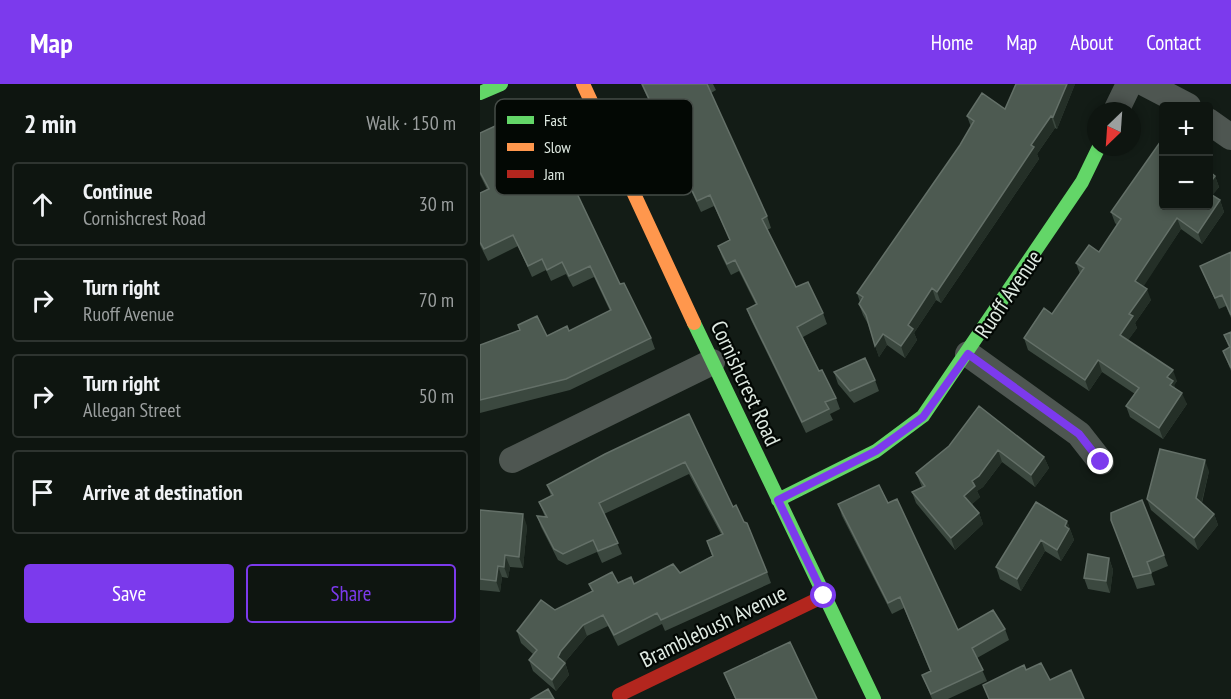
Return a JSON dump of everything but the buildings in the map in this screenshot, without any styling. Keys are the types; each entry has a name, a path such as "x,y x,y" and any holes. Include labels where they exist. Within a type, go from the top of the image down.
{"street":[{"path":"480,93 501,84"},
{"name":"Cornishcrest Road","path":"584,84 591,99"},
{"path":"1120,102 1129,84"},
{"path":"1146,84 1180,102"},
{"path":"1213,124 1231,137"},
{"name":"Ruoff Avenue","path":"778,500 876,451 923,417 968,354 1082,182 1095,156"},
{"name":"Cornishcrest Road","path":"635,195 712,362 874,699"},
{"path":"968,354 1079,434 1101,462"},
{"path":"512,460 712,362"},
{"name":"Bramblebush Avenue","path":"619,695 824,596"}],"traffic: fast":[{"path":"480,93 501,84"},
{"path":"778,500 876,451 923,416 1082,182 1095,156"},
{"path":"694,323 874,699"}],"traffic: slow":[{"path":"583,84 590,99"},
{"path":"635,195 694,323"}],"traffic: jam":[{"path":"619,695 824,596"}],"route":[{"path":"824,596 778,500 876,451 923,417 968,354 1079,434 1101,462"}]}
